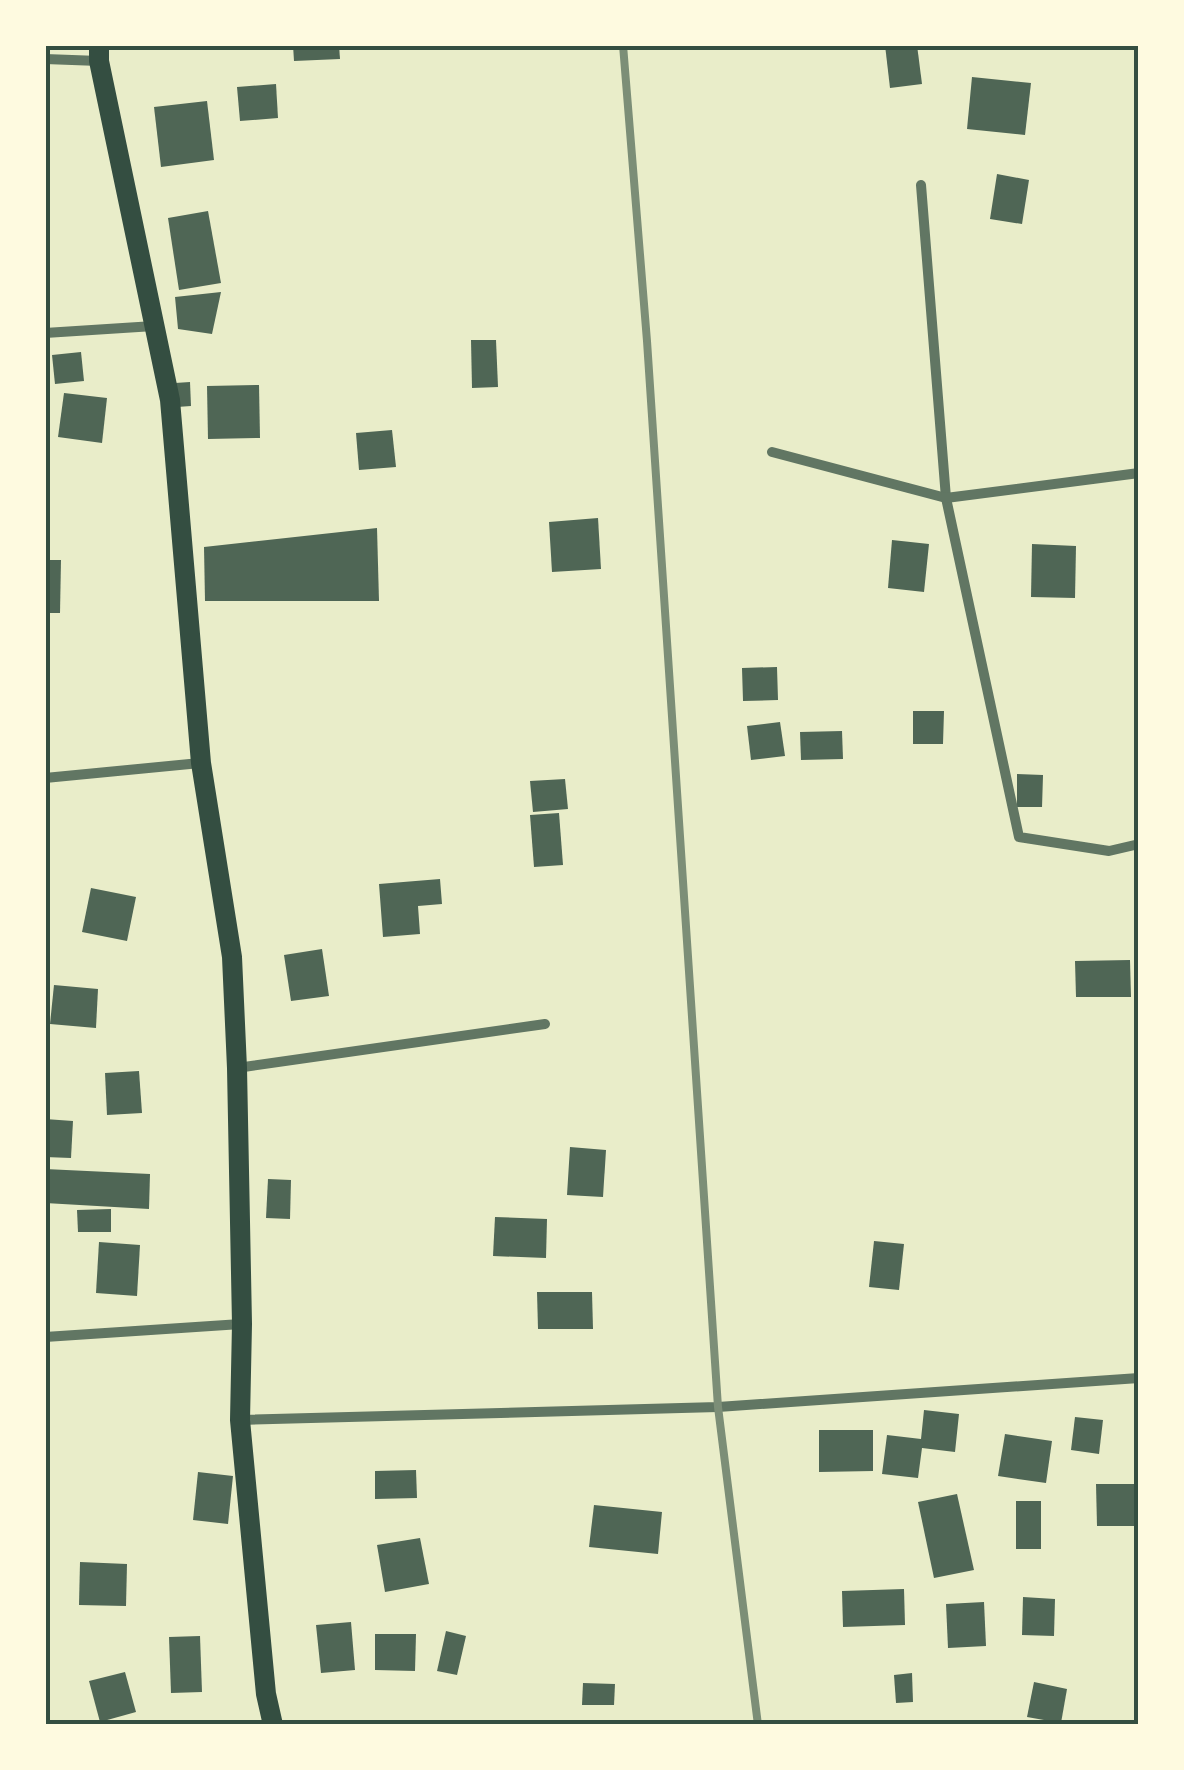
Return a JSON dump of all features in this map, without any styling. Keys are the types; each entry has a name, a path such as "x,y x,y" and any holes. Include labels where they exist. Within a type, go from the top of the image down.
{"main road":[{"path":"99,53 170,400 201,763 232,957 242,1324 240,1420 272,1725"}],"street":[{"path":"45,59 99,53"},
{"path":"921,186 946,498 1019,837 1109,852 1139,844"},
{"path":"45,333 155,326"},
{"path":"772,452 946,498 1139,473"},
{"path":"45,778 201,763"},
{"path":"237,1068 545,1024"},
{"path":"45,1337 242,1324"},
{"path":"240,1420 718,1407 1139,1378"}],"building":[{"path":"293,45 339,45 340,59 294,61"},
{"path":"885,45 917,45 922,84 890,88"},
{"path":"972,77 1031,83 1025,135 967,129"},
{"path":"276,84 278,118 240,121 237,87"},
{"path":"207,101 214,160 161,167 154,107"},
{"path":"997,174 1029,180 1022,224 990,219"},
{"path":"208,211 221,283 179,290 168,218"},
{"path":"221,292 212,334 178,329 175,297"},
{"path":"471,340 496,340 498,387 472,388"},
{"path":"81,352 84,381 55,384 52,355"},
{"path":"190,382 191,406 177,407 175,383"},
{"path":"259,385 260,438 208,439 207,386"},
{"path":"64,393 107,398 102,443 58,437"},
{"path":"392,430 396,467 359,470 356,433"},
{"path":"598,518 601,569 552,572 549,522"},
{"path":"377,528 379,601 205,601 204,547"},
{"path":"892,540 929,544 924,592 888,588"},
{"path":"1032,544 1076,546 1075,598 1031,597"},
{"path":"45,560 61,560 60,613 45,613"},
{"path":"777,667 778,700 743,701 742,668"},
{"path":"913,711 944,711 943,744 913,744"},
{"path":"780,722 785,756 751,760 747,726"},
{"path":"842,731 843,759 801,760 800,732"},
{"path":"1017,774 1043,775 1042,807 1017,807"},
{"path":"565,779 568,809 533,812 530,781"},
{"path":"559,813 563,865 534,867 530,815"},
{"path":"440,879 442,904 418,906 420,934 383,937 379,884"},
{"path":"91,888 136,897 127,941 82,932"},
{"path":"322,949 329,996 291,1001 284,955"},
{"path":"1130,960 1131,997 1076,997 1075,961"},
{"path":"54,985 98,989 96,1028 50,1024"},
{"path":"139,1071 142,1113 107,1115 105,1073"},
{"path":"45,1119 73,1121 71,1158 45,1157"},
{"path":"570,1147 606,1150 603,1197 567,1195"},
{"path":"45,1169 150,1174 149,1209 45,1203"},
{"path":"268,1179 291,1180 290,1219 266,1218"},
{"path":"111,1209 111,1232 78,1232 77,1210"},
{"path":"495,1217 547,1219 546,1258 493,1256"},
{"path":"874,1241 904,1244 899,1290 869,1287"},
{"path":"99,1242 140,1245 137,1296 96,1293"},
{"path":"537,1292 592,1292 593,1329 538,1329"},
{"path":"924,1410 959,1414 955,1452 922,1448 918,1478 882,1474 887,1435 921,1439"},
{"path":"1075,1417 1103,1420 1099,1454 1071,1450"},
{"path":"819,1430 873,1430 873,1471 819,1472"},
{"path":"1005,1434 1052,1441 1046,1483 998,1476"},
{"path":"416,1470 417,1498 375,1499 375,1471"},
{"path":"198,1472 233,1476 228,1524 193,1520"},
{"path":"1096,1484 1136,1484 1136,1526 1097,1526"},
{"path":"957,1494 974,1570 934,1578 918,1502"},
{"path":"1016,1501 1041,1501 1041,1549 1016,1549"},
{"path":"594,1505 662,1512 658,1554 589,1547"},
{"path":"420,1538 429,1584 385,1592 377,1545"},
{"path":"80,1562 127,1564 126,1606 79,1605"},
{"path":"904,1589 905,1625 843,1627 842,1591"},
{"path":"1023,1597 1055,1599 1054,1636 1022,1635"},
{"path":"984,1602 986,1646 948,1648 946,1604"},
{"path":"351,1622 355,1670 321,1673 316,1625"},
{"path":"446,1631 466,1636 457,1675 437,1671"},
{"path":"375,1634 416,1634 415,1671 375,1670"},
{"path":"200,1636 202,1692 171,1693 169,1637"},
{"path":"125,1672 136,1712 100,1722 89,1681"},
{"path":"912,1673 913,1702 896,1703 894,1675"},
{"path":"1034,1682 1067,1689 1061,1723 1027,1717"},
{"path":"583,1683 615,1684 614,1705 582,1705"}],"railway":[{"path":"623,45 647,341 718,1407 758,1725"}]}
